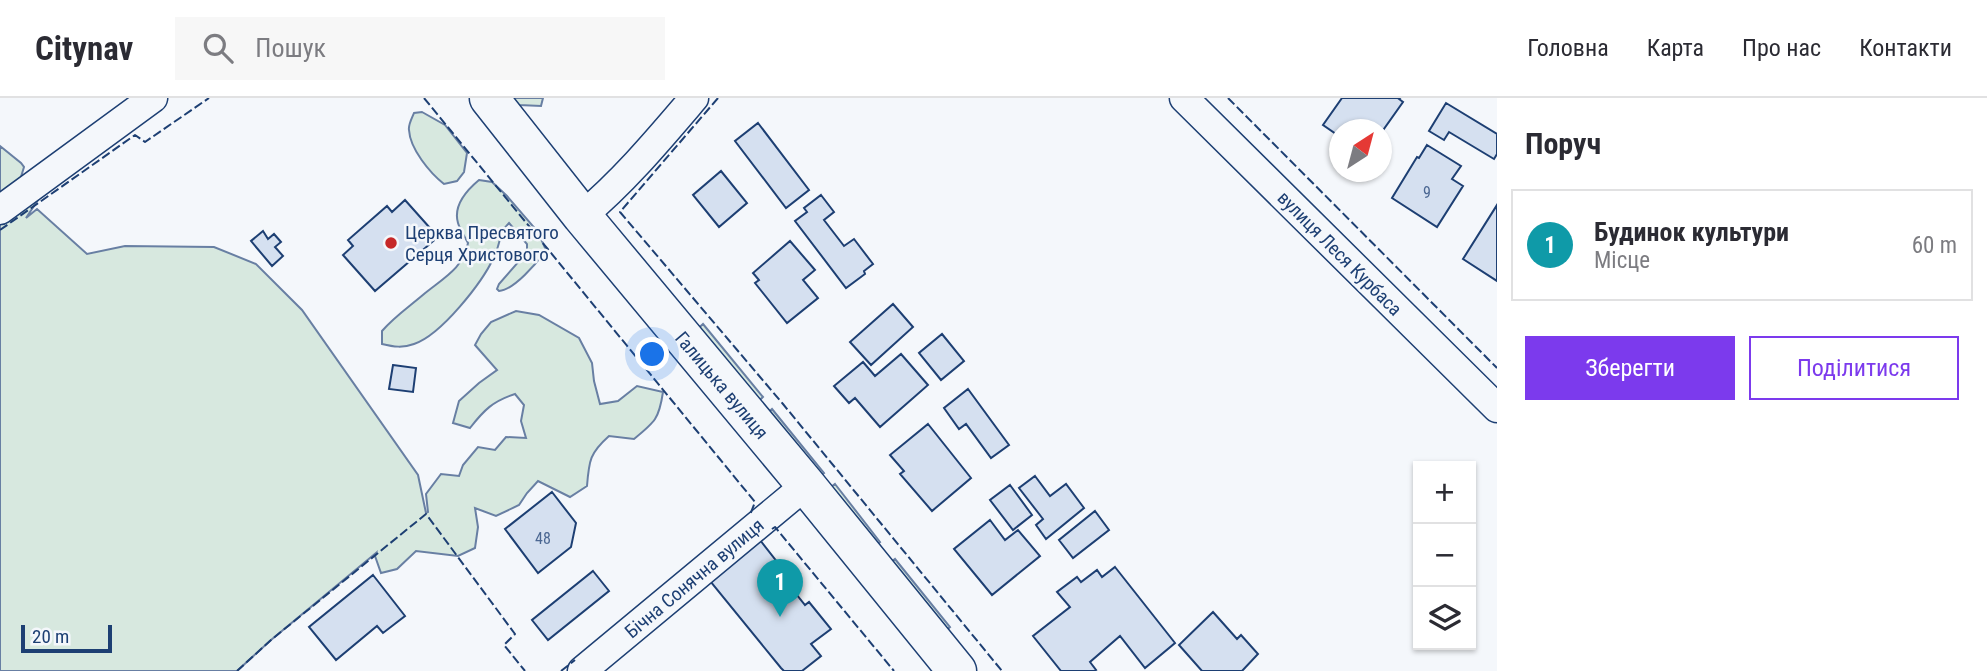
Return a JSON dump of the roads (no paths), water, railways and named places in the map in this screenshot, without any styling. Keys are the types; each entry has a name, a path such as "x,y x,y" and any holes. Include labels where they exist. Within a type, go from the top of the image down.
{"street":[{"path":"0,210 153,98"},
{"name":"Галицька вулиця","path":"489,98 582,216 957,671"},
{"path":"582,216 632,170 694,98"},
{"name":"вулиця Леся Курбаса","path":"1184,98 1497,408"},
{"name":"Бічна Сонячна вулиця","path":"582,671 806,485"}],"place":[{"name":"Церква Пресвятого Серця Христового","path":"391,243"},
{"name":"Будинок культури","path":"780,617"}]}
